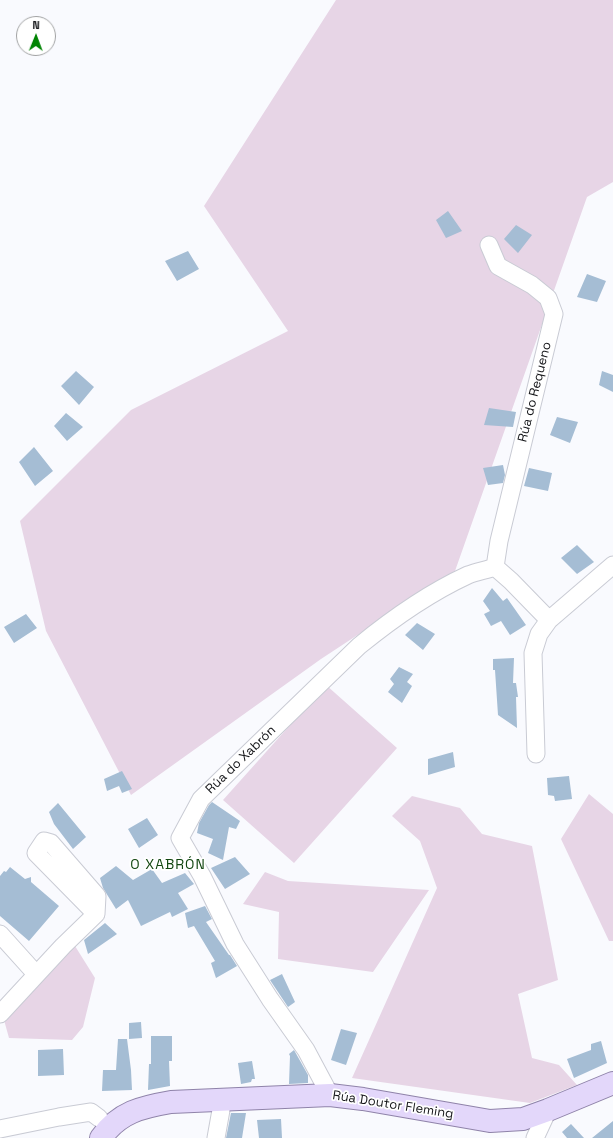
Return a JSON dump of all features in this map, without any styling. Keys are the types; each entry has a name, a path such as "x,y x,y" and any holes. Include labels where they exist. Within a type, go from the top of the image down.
{"main road":[{"name":"Rúa Doutor Fleming","path":"108,1125 129,1112 147,1106 171,1102 330,1095 363,1099 490,1121 522,1119 613,1083"}],"street":[{"name":"Rúa do Requeno","path":"488,245 498,266 532,285 548,298 554,314 499,541 495,567"},
{"path":"536,754 533,653 539,634 549,620 613,565"},
{"path":"495,567 511,581 549,620"},
{"name":"Rúa do Xabrón","path":"330,1095 306,1050 270,999 235,944 202,876 180,838 201,799 359,646 380,629 432,594 469,575 495,567"},
{"path":"0,1014 36,974 96,914"},
{"path":"0,934 36,974"},
{"path":"216,1138 221,1110 221,1100"},
{"path":"535,1138 548,1110"},
{"name":"Rúa Doutor Fleming","path":"0,1129 91,1112 108,1125"}],"shaded area":[{"path":"336,0 613,0 613,182 587,197 455,571 321,659 131,795 46,631 20,521 131,410 288,331 204,206"},
{"path":"326,685 397,748 294,863 223,800"},
{"path":"589,794 613,814 613,941 609,941 561,839"},
{"path":"412,796 460,808 482,834 532,846 558,980 518,994 532,1058 559,1065 577,1085 530,1103 352,1078 437,888 420,841 392,816"},
{"path":"265,872 288,881 429,890 373,972 278,959 279,912 243,904"},
{"path":"75,946 95,978 83,1027 72,1040 9,1038 4,1020"}],"building":[{"path":"448,211 462,231 446,238 436,220"},
{"path":"516,225 532,235 518,253 504,239"},
{"path":"188,251 199,269 177,281 165,261"},
{"path":"587,274 606,281 597,302 577,297"},
{"path":"76,371 94,387 79,405 61,386"},
{"path":"602,371 613,375 613,392 599,385"},
{"path":"489,408 516,412 513,427 484,425"},
{"path":"66,413 83,427 67,441 54,426"},
{"path":"557,417 578,422 570,443 550,435"},
{"path":"34,447 53,471 35,486 19,462"},
{"path":"503,465 505,475 503,483 488,485 483,468"},
{"path":"529,468 552,473 548,491 524,486"},
{"path":"577,545 594,562 577,574 561,558"},
{"path":"492,588 503,601 507,598 526,625 510,635 501,621 491,626 484,614 490,611 483,601"},
{"path":"26,614 37,628 14,643 4,627"},
{"path":"417,623 435,634 423,650 405,635"},
{"path":"514,658 513,683 516,683 518,697 516,697 517,728 498,715 495,670 493,670 493,659"},
{"path":"399,667 413,674 407,682 412,686 402,703 388,692 394,684 390,679"},
{"path":"453,752 455,767 428,775 428,759"},
{"path":"122,771 132,789 122,793 119,786 107,791 104,779"},
{"path":"569,776 572,799 555,801 554,796 548,795 547,778"},
{"path":"212,802 240,821 236,829 229,827 223,860 208,853 213,839 197,833 199,823"},
{"path":"58,803 86,837 73,849 54,824 49,812"},
{"path":"147,818 158,835 139,848 128,829"},
{"path":"235,857 250,874 225,889 211,868"},
{"path":"116,866 133,880 152,869 162,883 185,873 194,884 178,893 188,909 172,917 170,912 141,926 128,900 116,909 103,888 100,878"},
{"path":"10,867 25,879 31,877 31,882 59,906 29,941 0,916 0,876"},
{"path":"205,906 212,919 206,922 237,966 216,978 211,963 215,961 194,926 188,928 185,913"},
{"path":"105,923 117,934 88,954 84,940"},
{"path":"282,974 295,1002 288,1007 270,980"},
{"path":"141,1022 142,1038 129,1039 129,1023"},
{"path":"341,1029 357,1033 346,1065 331,1060"},
{"path":"151,1036 172,1036 172,1061 169,1061 170,1086 148,1090 149,1064 151,1064"},
{"path":"118,1039 127,1039 132,1090 102,1091 103,1070 116,1070"},
{"path":"601,1041 607,1063 574,1078 567,1059 591,1050 591,1044"},
{"path":"63,1049 64,1075 38,1076 38,1050"},
{"path":"294,1050 308,1075 308,1083 289,1084 289,1054"},
{"path":"252,1061 255,1079 252,1079 251,1082 241,1084 238,1063"},
{"path":"231,1113 246,1113 242,1138 226,1138"},
{"path":"281,1119 282,1138 259,1138 257,1120"},
{"path":"613,1121 613,1138 592,1138"},
{"path":"571,1124 584,1138 567,1138 562,1132"}],"district":[{"name":"O XABRÓN","path":"168,865"}]}
